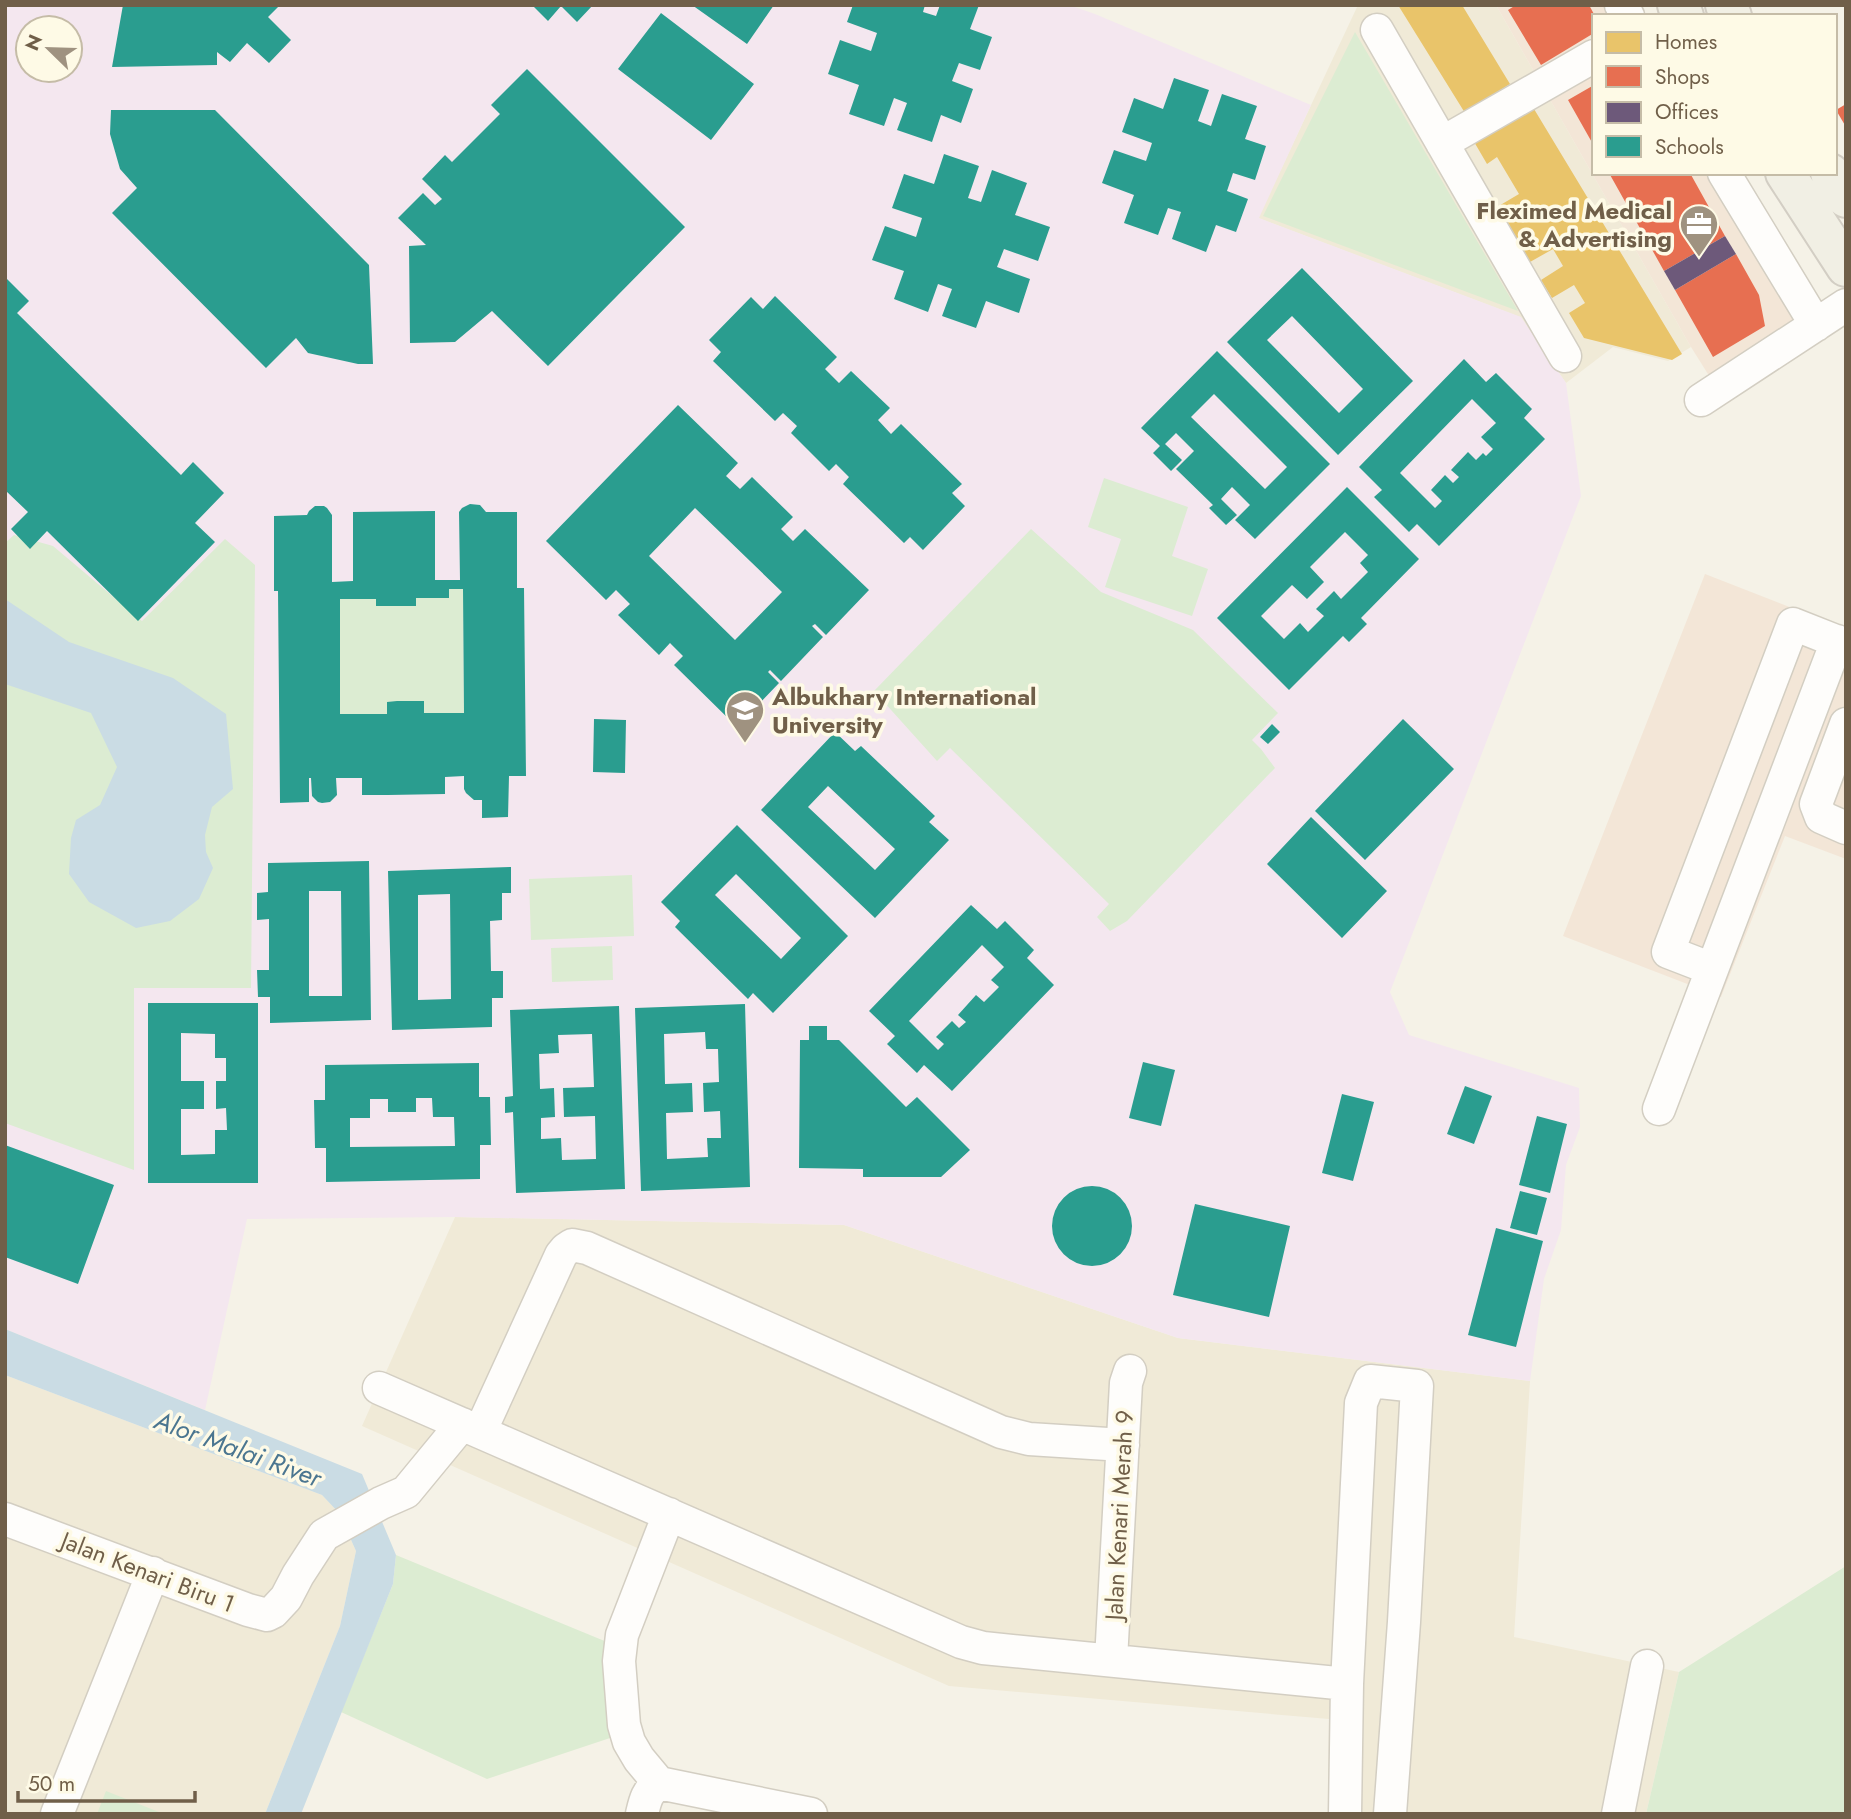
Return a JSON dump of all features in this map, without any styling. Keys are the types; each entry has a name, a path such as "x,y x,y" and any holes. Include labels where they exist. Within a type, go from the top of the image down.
{"main road":[{"path":"1787,175 1846,267"},
{"path":"1831,175 1846,198"}],"street":[{"path":"1377,30 1565,356"},
{"path":"1442,143 1592,57"},
{"path":"1725,175 1816,325"},
{"path":"1701,400 1846,305"},
{"path":"1659,1109 1841,643 1793,624 1668,952 1712,969"},
{"path":"1846,724 1816,804 1821,817 1846,828"},
{"path":"471,1428 561,1255 572,1245 586,1248 1001,1432 1029,1439 1123,1446"},
{"name":"Jalan Kenari Merah 9","path":"1111,1660 1126,1383 1130,1371"},
{"path":"1345,1814 1347,1684 1361,1403 1370,1381 1417,1386 1390,1814"},
{"path":"379,1388 961,1642 983,1648 1347,1684"},
{"name":"Jalan Kenari Biru 1","path":"5,1519 268,1615 286,1598 324,1535 406,1492 471,1428"},
{"path":"669,1514 622,1635 619,1661 627,1734 639,1759 659,1783 811,1814"},
{"path":"57,1814 153,1573"},
{"path":"1618,1814 1647,1666"},
{"path":"642,1814 647,1795 651,1788 659,1783"}],"shaded area":[{"name":"Albukhary International University","path":"5,5 1069,5 1311,105 1259,218 1521,317 1566,383 1581,496 1390,992 1409,1035 1579,1088 1580,1127 1566,1165 1561,1230 1544,1279 1530,1381 1178,1338 844,1225 455,1217 247,1219 205,1410 5,1329"},
{"path":"1358,5 1496,5 1691,347 1668,361 1613,347 1566,383 1520,317 1258,218"},
{"path":"1496,5 1625,5 1631,14 1592,14 1592,173"},
{"path":"1593,175 1730,175 1827,333 1723,398"},
{"path":"1705,574 1846,629 1846,859 1785,836 1721,997 1563,936"},
{"path":"455,1217 844,1225 1178,1338 1530,1381 1514,1637 1679,1672 1646,1814 1328,1814 1329,1719 949,1686 362,1426"},
{"path":"5,1375 322,1495 339,1513 356,1551 340,1626 265,1814 5,1814"}],"green space":[{"path":"1355,32 1518,311 1263,216"},
{"path":"1104,478 1188,507 1172,556 1208,569 1192,616 1105,587 1121,539 1088,527"},
{"path":"1031,529 1101,592 1193,630 1278,713 1252,740 1275,768 1127,921 1110,931 1097,917 1109,904 950,748 937,761 874,691"},
{"path":"14,535 53,546 142,621 225,539 255,565 251,988 134,988 134,1170 5,1123 5,543"},
{"path":"449,589 463,589 464,713 424,713 424,701 388,702 387,714 340,714 340,599 376,599 376,606 415,606 416,598 449,598"},
{"path":"632,875 634,936 531,940 529,879"},
{"path":"612,946 613,980 552,982 551,948"},
{"path":"396,1555 607,1642 613,1737 487,1779 341,1712 393,1584"},
{"path":"1846,1566 1846,1814 1646,1814 1679,1672"},
{"path":"106,1791 164,1814 97,1814"}],"water":[{"path":"5,599 69,642 173,678 226,714 233,789 212,807 205,835 206,852 213,868 199,899 170,921 136,928 89,902 69,874 71,838 76,820 100,805 117,767 91,713 5,684"},
{"name":"Alor Malai River","path":"5,1329 362,1474 396,1555 393,1584 301,1814 265,1814 340,1626 356,1551 339,1513 322,1495 5,1375"}],"building: Homes":[{"path":"1398,5 1462,5 1510,84 1465,113"},
{"path":"1531,104 1682,354 1672,360 1584,338 1569,313 1585,303 1574,285 1552,298 1541,280 1563,266 1553,249 1530,262 1497,207 1519,194 1497,157 1487,164 1473,140"}],"building: Shops":[{"path":"1516,5 1589,5 1594,14 1592,34 1541,65 1508,10"},
{"path":"1592,86 1592,142 1568,100"},
{"path":"1846,104 1846,127 1837,112"},
{"path":"1610,175 1691,175 1725,236 1664,271"},
{"path":"1736,254 1759,295 1765,326 1713,357 1675,290"}],"building: Offices":[{"path":"1725,236 1736,254 1675,290 1664,271"}],"building: Schools":[{"path":"123,5 280,5 268,17 291,40 269,63 247,43 230,62 217,52 217,65 112,67"},
{"path":"532,5 593,5 577,22 561,6 548,21"},
{"path":"692,5 774,5 747,44"},
{"path":"853,5 925,5 923,12 936,16 940,5 979,5 970,29 992,37 980,70 959,63 952,81 973,89 961,123 941,115 932,142 897,130 907,103 894,98 884,126 849,114 859,85 828,74 840,40 871,51 877,33 847,22"},
{"path":"661,13 754,84 711,140 618,69"},
{"path":"527,69 685,227 548,366 492,311 455,342 410,343 409,246 426,245 398,218 423,193 435,205 442,199 422,179 445,155 452,162 500,114 491,105"},
{"path":"1174,78 1209,90 1198,121 1211,126 1222,94 1257,106 1245,139 1266,146 1255,180 1233,173 1227,191 1248,199 1236,232 1216,225 1206,252 1172,239 1181,212 1168,208 1158,235 1124,223 1134,195 1102,183 1114,150 1146,161 1152,143 1122,132 1134,98 1163,109"},
{"path":"111,110 215,110 369,265 373,364 358,364 308,353 296,338 266,368 112,213 137,188 120,169 110,134"},
{"path":"944,154 979,166 968,198 981,202 992,170 1027,183 1015,215 1050,227 1038,261 1004,249 997,267 1030,279 1019,313 986,301 976,328 942,316 952,289 938,284 928,312 894,299 904,271 872,260 885,226 916,237 922,218 892,208 904,174 934,184"},
{"path":"1302,268 1413,381 1338,455 1227,342","holes":["1292,316 1363,389 1339,413 1267,340"]},
{"path":"5,277 29,301 17,313 181,475 193,462 224,493 195,523 215,542 138,621 47,531 30,549 11,529 28,512 5,490"},
{"path":"775,296 837,357 825,369 839,383 851,371 890,408 878,420 891,434 901,424 962,484 952,493 965,506 923,550 910,537 904,543 843,484 849,477 836,464 829,471 791,433 797,426 783,413 775,421 713,361 721,352 709,340 751,297 763,309"},
{"path":"1217,351 1330,464 1255,539 1235,520 1250,505 1232,487 1221,499 1237,515 1226,525 1209,508 1213,505 1176,469 1194,451 1176,433 1165,444 1182,460 1171,471 1153,453 1160,446 1141,428","holes":["1214,394 1287,467 1265,489 1191,417"]},
{"path":"1464,359 1486,382 1496,373 1532,409 1524,418 1545,439 1439,546 1417,524 1409,532 1374,497 1382,490 1359,467","holes":["1472,399 1496,423 1481,437 1493,449 1476,460 1468,452 1451,470 1459,477 1453,483 1445,475 1431,490 1442,501 1435,508 1400,473"]},
{"path":"678,405 738,463 726,476 740,489 752,477 793,517 781,529 793,541 805,529 869,590 826,635 815,624 812,626 823,637 781,681 770,670 768,672 779,683 737,727 674,665 683,656 670,643 659,655 618,615 630,604 616,590 606,600 546,541","holes":["695,508 782,592 735,640 649,556"]},
{"path":"1347,487 1419,559 1361,618 1367,624 1349,642 1343,636 1289,690 1217,618","holes":["1345,532 1368,555 1360,563 1368,572 1341,599 1334,591 1316,609 1324,616 1308,632 1300,623 1284,639 1261,616 1292,585 1307,599 1324,582 1310,567"]},
{"path":"470,504 480,505 486,512 517,512 517,588 524,588 526,776 509,776 508,817 482,818 482,800 474,800 466,793 464,776 445,777 445,794 388,795 362,795 362,778 336,778 337,795 330,802 322,803 312,796 309,778 309,802 280,803 278,591 274,591 274,516 307,515 315,506 327,508 332,515 332,582 353,581 353,512 435,511 435,580 460,580 459,512","holes":["449,589 463,589 464,713 424,713 424,701 397,701 387,702 387,714 340,714 340,599 376,599 376,606 416,606 416,598 449,598"]},
{"path":"594,719 626,720 625,773 593,772"},
{"path":"1403,719 1454,769 1365,860 1315,811"},
{"path":"1272,724 1280,732 1268,744 1260,737"},
{"path":"835,732 855,751 861,746 935,816 929,822 949,840 875,918 761,810","holes":["828,786 895,849 875,870 808,807"]},
{"path":"1311,817 1387,891 1342,938 1267,864"},
{"path":"737,825 848,936 773,1013 753,993 748,999 675,927 680,921 661,902","holes":["736,874 801,938 781,959 715,895"]},
{"path":"369,861 371,1020 270,1023 270,997 258,997 257,970 269,970 269,919 257,920 257,893 268,892 268,863","holes":["309,891 341,891 342,996 309,996"]},
{"path":"511,867 511,893 502,893 502,920 490,921 491,971 503,971 503,998 492,998 492,1027 392,1030 388,871","holes":["450,894 451,999 418,1000 418,895"]},
{"path":"971,905 997,929 1005,921 1034,950 1027,958 1054,985 952,1091 924,1065 917,1073 887,1044 895,1036 869,1011","holes":["982,945 1004,967 991,980 999,987 984,1002 976,995 958,1015 966,1022 959,1028 952,1021 936,1037 944,1044 938,1050 909,1021"]},
{"path":"148,1003 258,1003 258,1183 148,1183","holes":["181,1033 215,1034 215,1058 226,1058 226,1081 216,1081 216,1109 226,1108 227,1130 215,1130 215,1154 181,1155 181,1109 204,1109 204,1081 181,1081"]},
{"path":"745,1004 750,1187 641,1191 635,1008","holes":["705,1032 706,1049 718,1049 719,1082 703,1083 704,1112 720,1111 721,1138 707,1138 708,1157 667,1159 666,1113 693,1112 692,1083 665,1084 664,1034"]},
{"path":"619,1006 625,1189 516,1193 513,1112 505,1113 505,1097 513,1096 510,1010","holes":["592,1034 594,1087 563,1088 564,1117 595,1116 596,1159 562,1160 561,1138 541,1139 541,1118 555,1117 554,1088 540,1089 539,1054 559,1053 558,1035"]},
{"path":"809,1026 827,1026 827,1040 839,1040 906,1107 917,1097 970,1150 941,1177 863,1177 863,1169 799,1168 800,1040 809,1040"},
{"path":"1143,1062 1175,1070 1161,1126 1129,1118"},
{"path":"479,1063 479,1097 490,1097 491,1145 480,1145 480,1179 326,1182 326,1148 315,1148 314,1100 325,1100 325,1065","holes":["416,1098 432,1098 433,1117 454,1117 455,1146 350,1147 350,1118 370,1118 370,1099 388,1099 388,1112 416,1112"]},
{"path":"1465,1086 1492,1096 1474,1144 1447,1134"},
{"path":"1342,1094 1374,1102 1353,1181 1322,1173"},
{"path":"1537,1116 1567,1124 1550,1193 1519,1185"},
{"path":"5,1145 114,1185 78,1284 5,1257"},
{"path":"1084,1186 1100,1186 1121,1197 1132,1218 1132,1234 1121,1255 1100,1266 1084,1266 1070,1260 1058,1248 1052,1234 1052,1218 1058,1204 1070,1192"},
{"path":"1520,1191 1547,1198 1537,1235 1510,1228"},
{"path":"1195,1204 1290,1226 1269,1317 1173,1295"},
{"path":"1496,1228 1543,1241 1516,1347 1468,1335"}],"place":[{"name":"Fleximed Medical & Advertising","path":"1699,258"},
{"name":"Albukhary International University","path":"745,744"}]}
